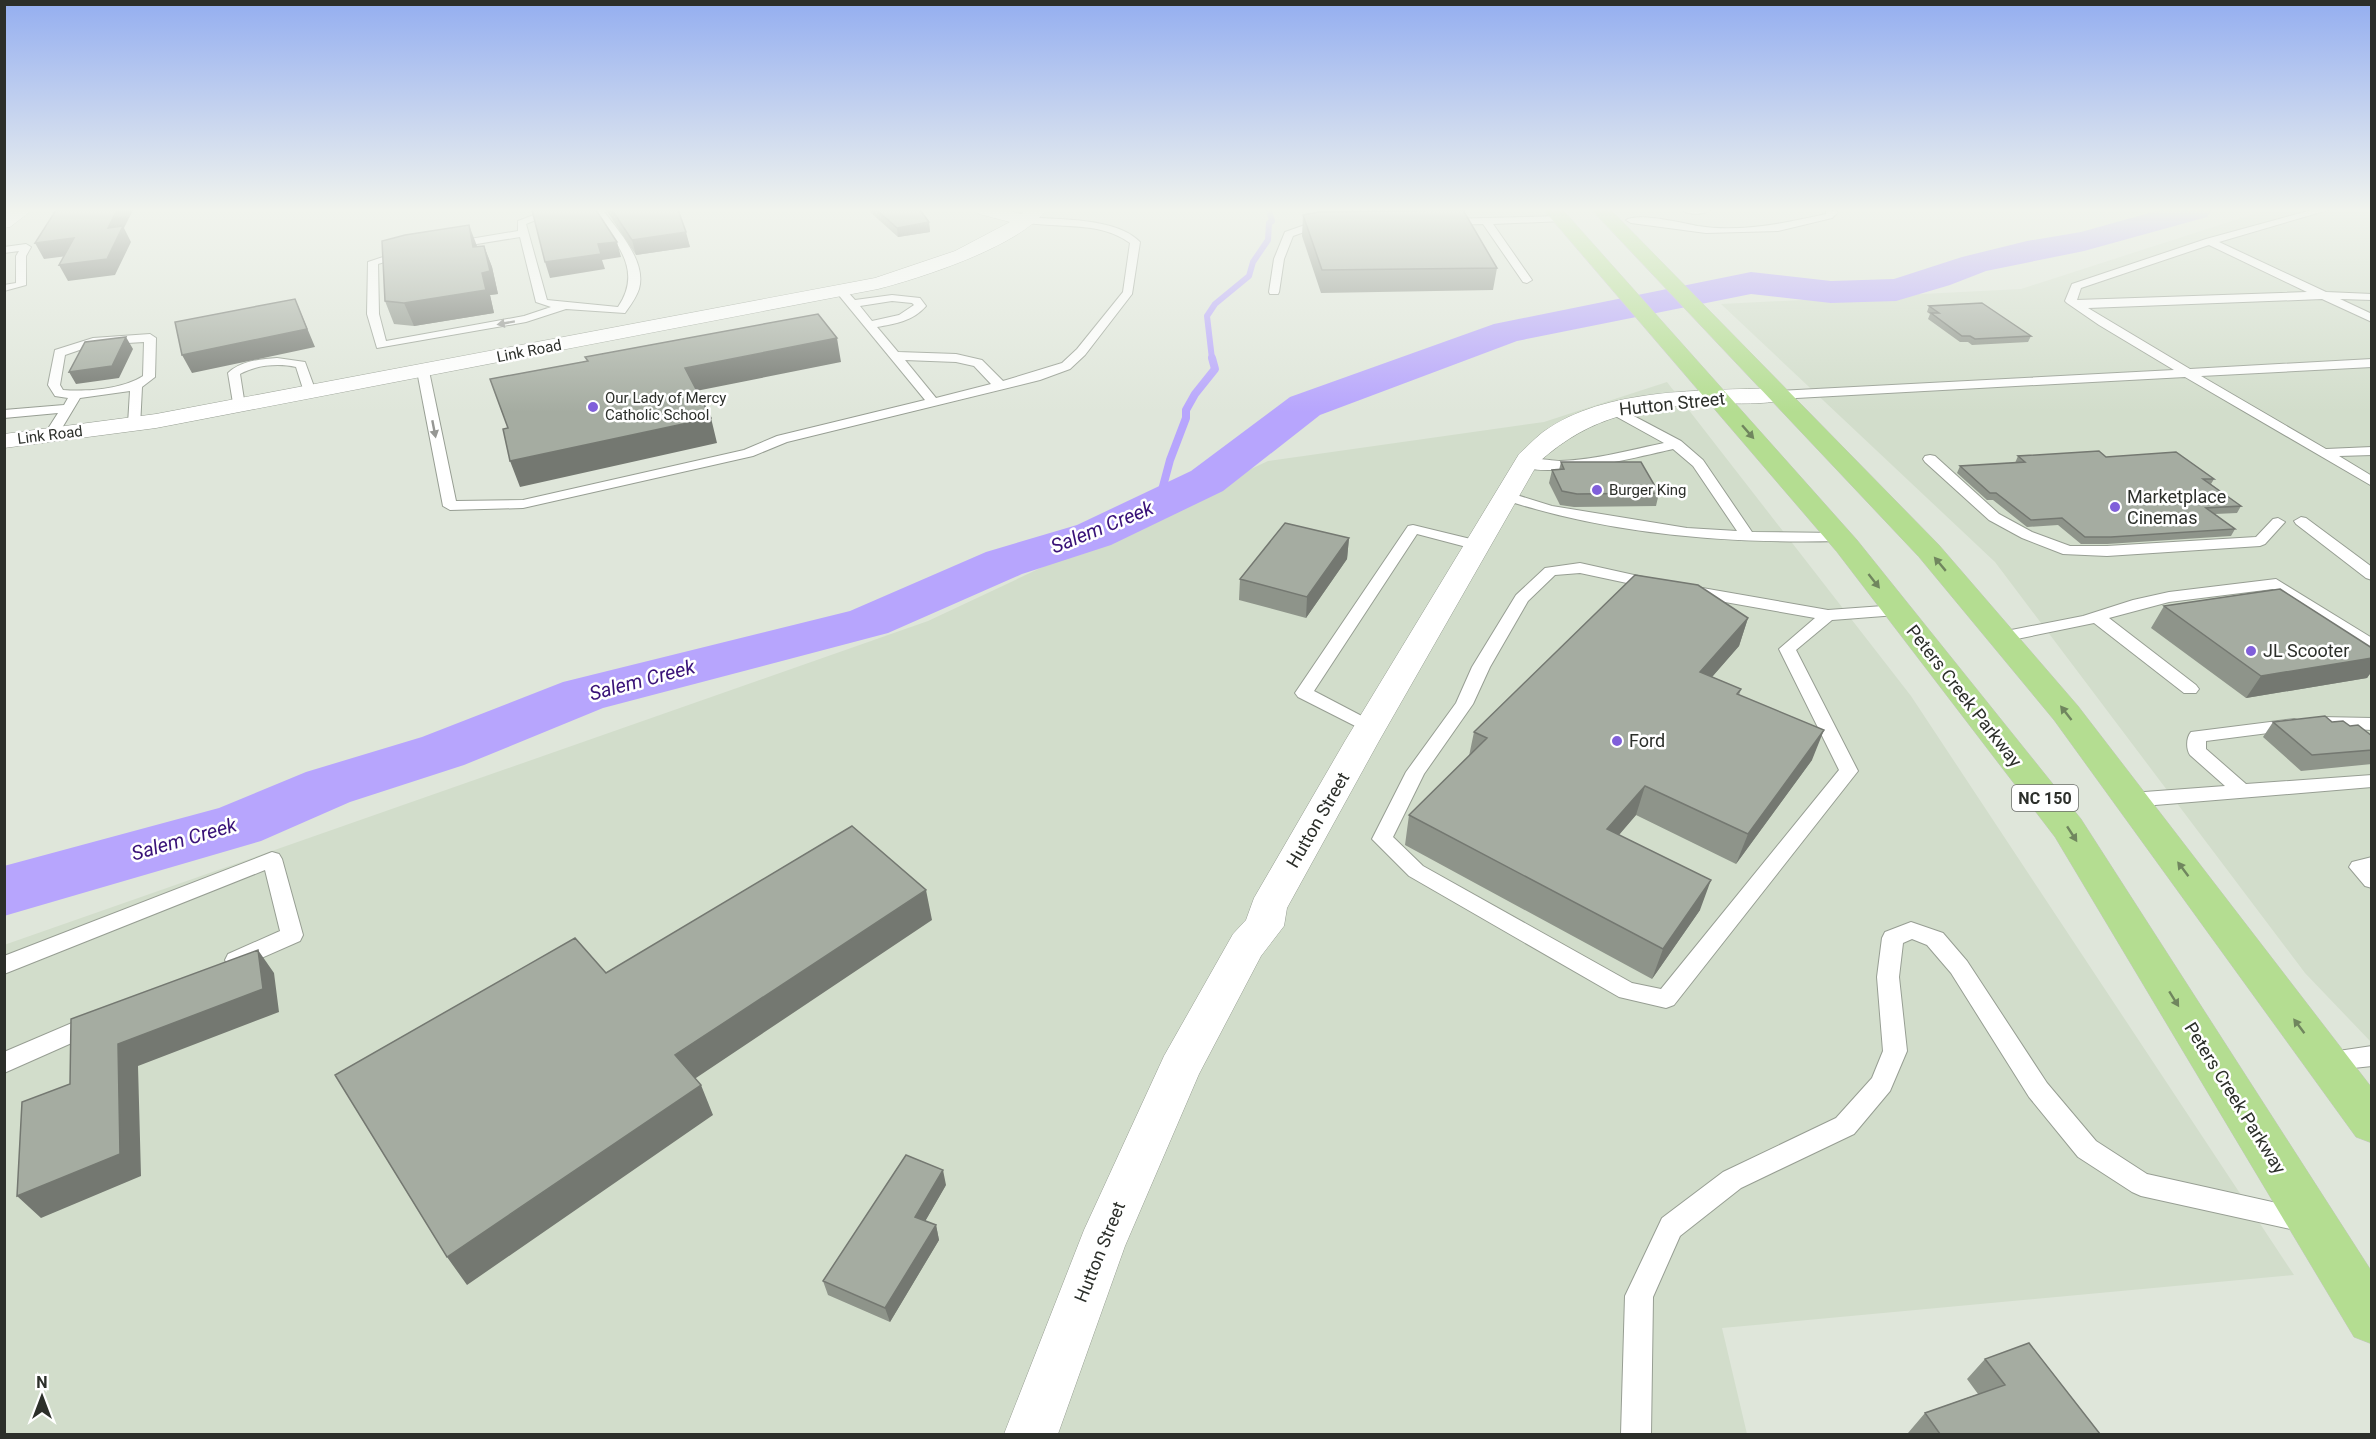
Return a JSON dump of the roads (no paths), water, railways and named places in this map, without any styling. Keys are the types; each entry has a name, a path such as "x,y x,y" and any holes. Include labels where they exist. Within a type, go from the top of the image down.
{"main road":[{"name":"Peters Creek Parkway","path":"1612,277 1839,537 2068,828 2372,1319"},
{"path":"1665,277 1776,395 1929,551 2002,636 2066,713 2372,1123"}],"street":[{"name":"Link Road","path":"4,441 135,424 630,332 849,300 878,283 897,277"},
{"name":"Hutton Street","path":"1031,1434 1101,1246 1179,1070 1247,945 1264,926 1268,908 1526,463 1536,450 1552,438 1598,413 1646,403 1776,395"}],"lane":[{"path":"4,288 21,285 21,277"},
{"path":"373,277 373,314 381,345 526,319 562,307 585,306 621,310"},
{"path":"536,277 542,302 562,307"},
{"path":"621,310 631,296 635,277"},
{"path":"423,371 450,506 523,504 748,453 782,439 1036,377 1066,366 1081,352 1128,292 1130,277"},
{"path":"1274,292 1276,277"},
{"path":"2102,277 2076,286 2071,301 2186,373 2372,483"},
{"path":"2284,277 2372,319"},
{"path":"2076,305 2296,295 2372,297"},
{"path":"849,300 904,298 916,300 920,306 914,313 904,317 870,325"},
{"path":"849,300 933,402"},
{"path":"621,310 630,332"},
{"path":"150,338 149,377 136,386 76,395 59,393 54,385 59,353 93,342 150,338"},
{"path":"896,356 956,358 978,363 1000,386"},
{"path":"239,406 234,373 247,367 291,361 301,364 310,392"},
{"path":"1776,395 2372,363"},
{"path":"135,424 136,386"},
{"path":"51,435 76,395"},
{"path":"4,414 68,408"},
{"path":"1613,409 1676,444 1698,463 1748,536"},
{"path":"1526,463 1552,466 1576,464 1676,444"},
{"path":"2323,453 2372,451"},
{"path":"1930,459 1994,517 2026,535 2068,551 2107,551 2260,541 2278,522"},
{"path":"1507,496 1561,512 1687,532 1748,536 1839,537"},
{"path":"2301,521 2372,575"},
{"path":"1371,728 1304,693 1413,529 1478,545"},
{"path":"1828,615 1787,649 1849,771 1666,999 1627,991 1416,871 1382,839 1415,772 1464,704 1480,667 1522,598 1550,571 1580,568 1736,600 1828,615 1897,610"},
{"path":"2002,636 2097,617 2139,603 2169,597 2276,584 2372,646"},
{"path":"2097,617 2190,689"},
{"path":"2242,791 2198,751 2197,736 2325,722 2372,724"},
{"path":"2131,800 2372,781"},
{"path":"4,965 272,859 292,935 218,968"},
{"path":"2372,864 2359,867 2372,881"},
{"path":"1636,1434 1639,1296 1671,1227 1732,1180 1845,1126 1882,1084 1895,1051 1888,977 1893,938 1911,930 1935,939 1959,967 2038,1090 2086,1149 2141,1184 2312,1222"},
{"path":"4,1063 111,1016"},
{"path":"2325,1061 2372,1056"}],"waterway":[{"path":"1212,359 1207,316 1215,304 1248,277"},
{"name":"Salem Creek","path":"4,891 238,825 328,787 443,751 583,695 869,622 1004,563 1094,535 1207,481 1305,406 1507,332 1751,283 1831,292 1896,290 1940,277"},
{"path":"1158,505 1170,460 1186,418 1186,410 1195,394 1215,369 1212,358"}],"place":[{"name":"Our Lady of Mercy Catholic School","path":"593,407"},
{"name":"Burger King","path":"1597,490"},
{"name":"Marketplace Cinemas","path":"2115,507"},
{"name":"JL Scooter","path":"2251,651"},
{"name":"Ford","path":"1617,741"}]}
